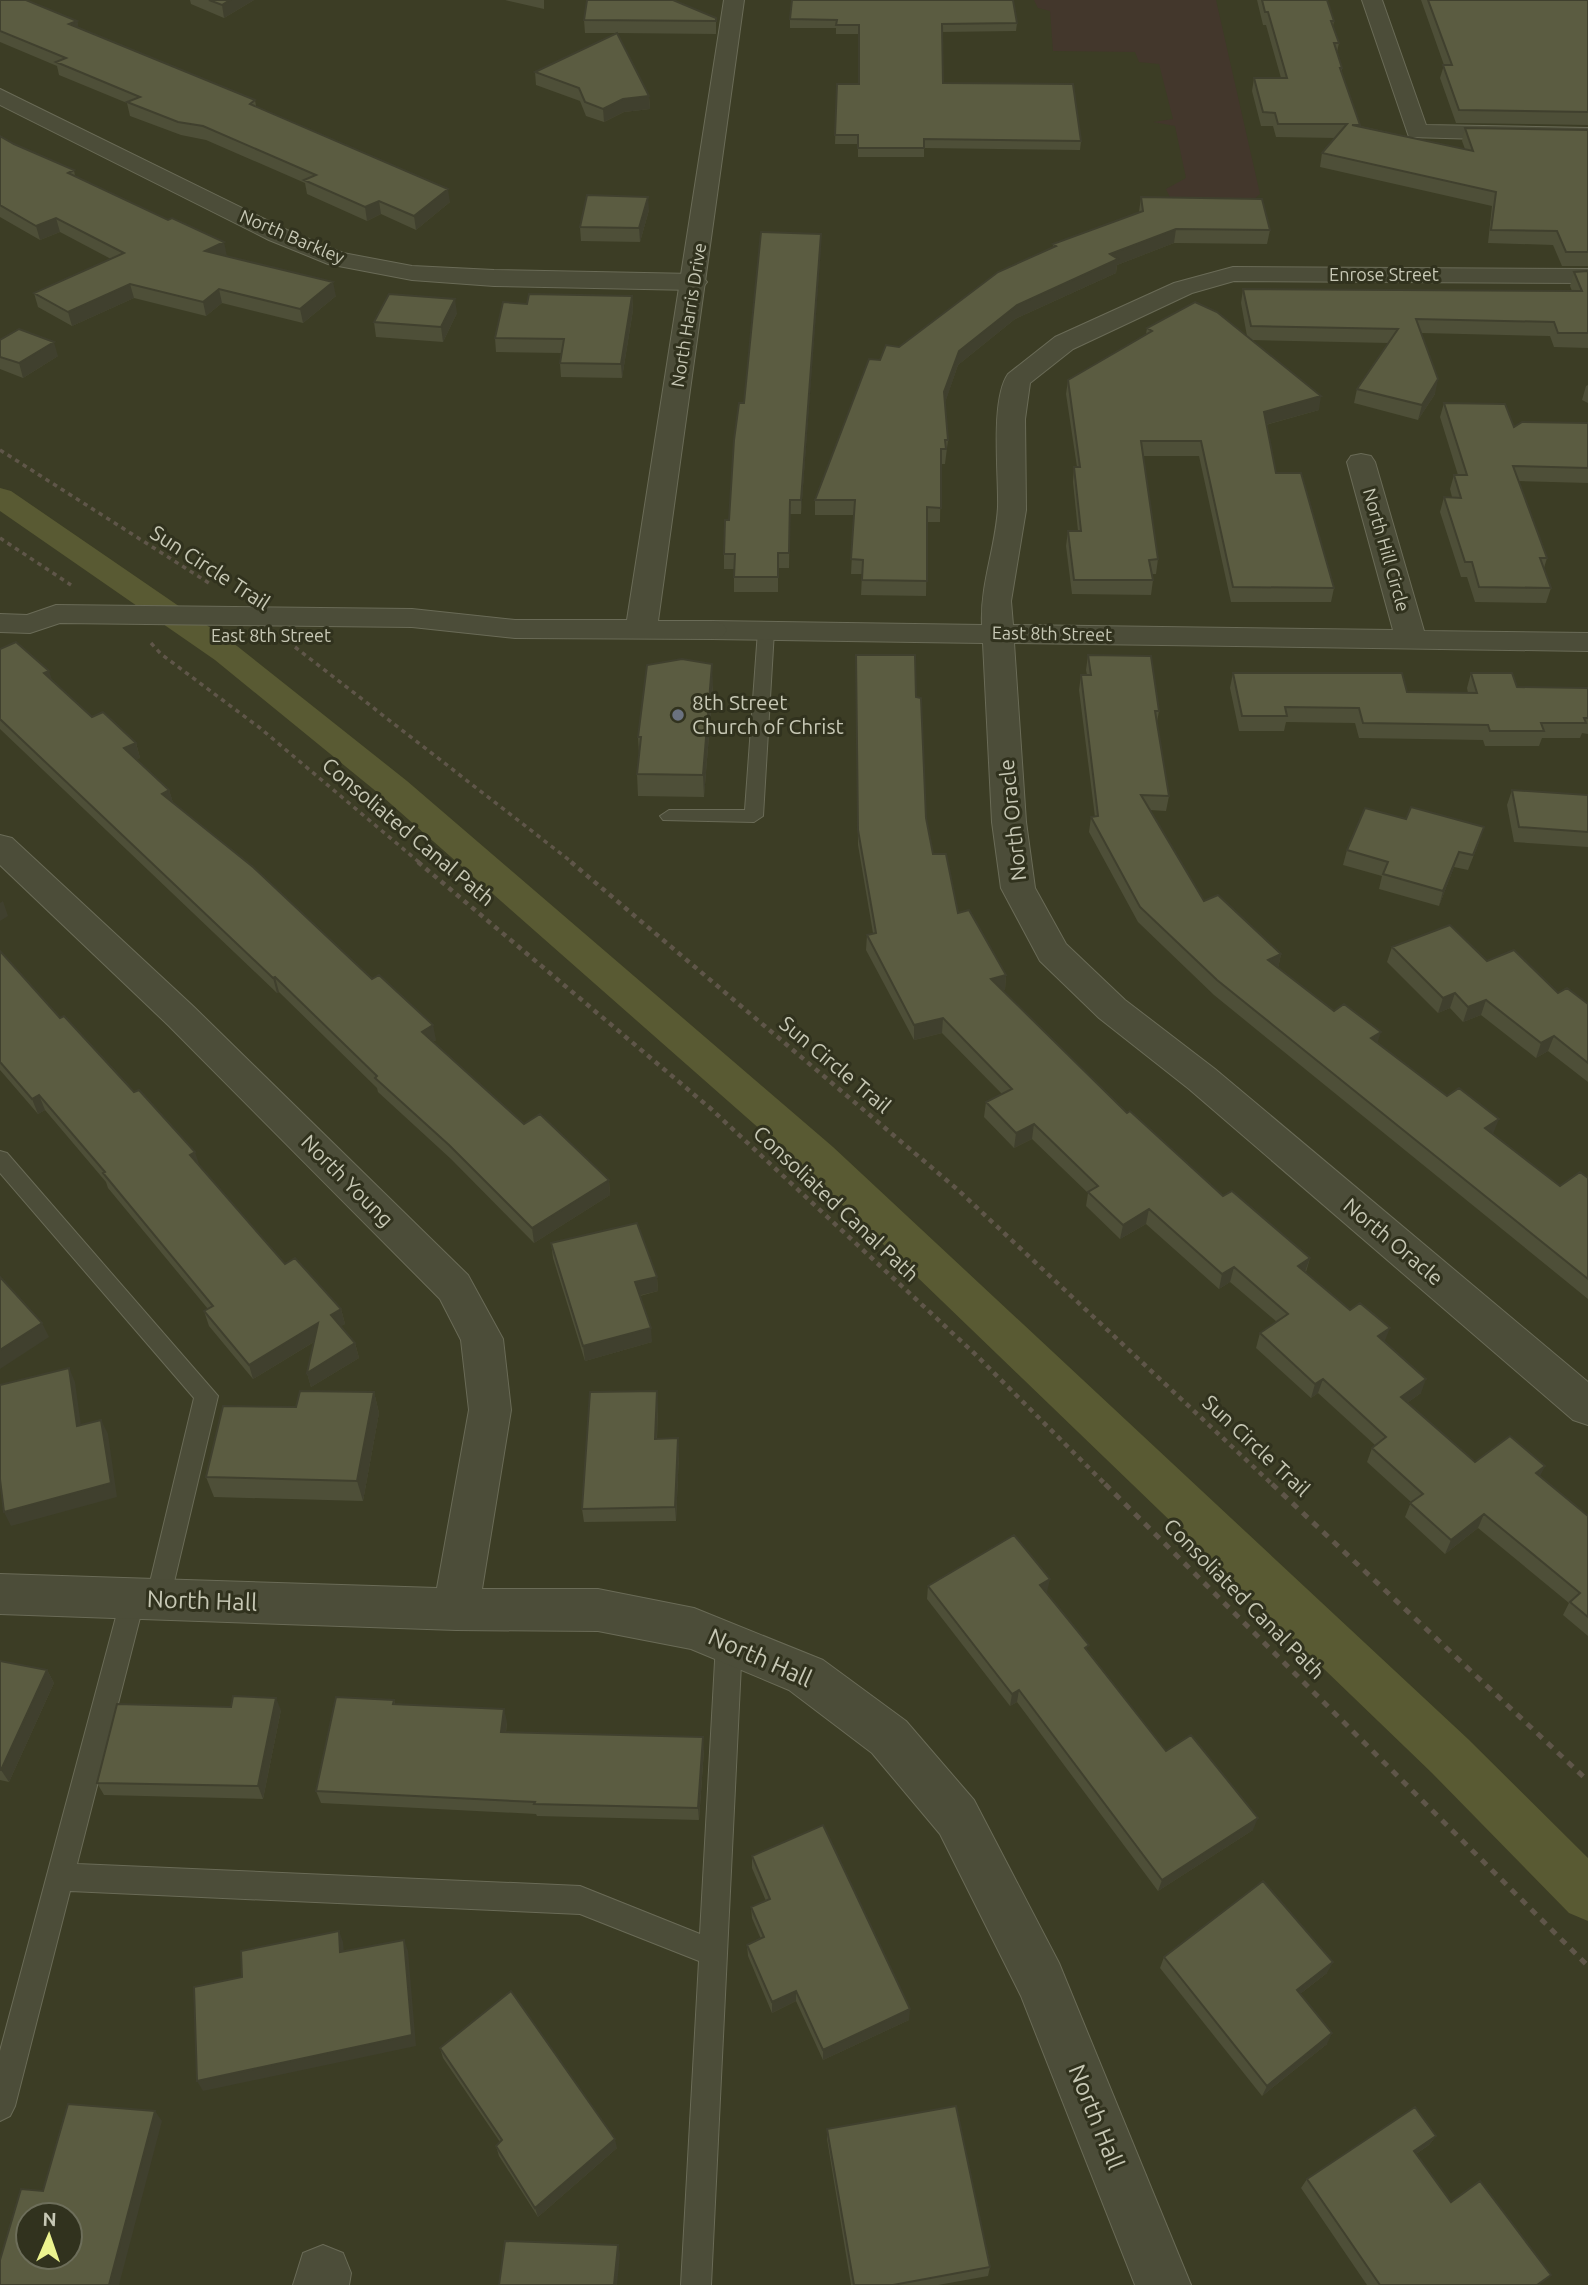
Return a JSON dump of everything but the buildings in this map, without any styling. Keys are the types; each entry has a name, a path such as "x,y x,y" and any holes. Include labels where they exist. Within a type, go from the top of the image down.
{"street":[{"name":"North Harris Drive","path":"641,630 734,0"},
{"path":"1372,0 1417,132 1588,135"},
{"name":"North Barkley","path":"0,96 278,235 337,259 412,273 694,282"},
{"name":"Enrose Street","path":"1183,288 1233,274 1588,276"},
{"name":"North Oracle","path":"1183,288 1064,343 1017,380 1011,418 1012,510 996,601 1009,822 1018,888 1053,952 1112,1009 1202,1079 1588,1407"},
{"name":"North Hill Circle","path":"1362,462 1411,639"},
{"name":"East 8th Street","path":"15,623 55,635 142,625 258,626 422,637 515,629 1588,642"},
{"name":"North Young","path":"0,846 181,1016 454,1287 482,1339 490,1410 456,1609"},
{"name":"North Hall","path":"0,1594 456,1609 598,1610 694,1629 806,1675 889,1737 957,1817 1041,1981 1163,2285"}],"lane":[{"path":"669,816 754,816 766,631"},
{"path":"0,1159 206,1396 60,1878 0,2106"},
{"path":"696,2285 729,1643"},
{"path":"60,1878 580,1900 713,1953"}],"path":[{"name":"Sun Circle Trail","path":"0,450 258,626 554,847 957,1189 1588,1781"},
{"name":"Consoliated Canal Path","path":"0,538 90,598 142,625 161,654 280,745 710,1108 975,1354 1588,1966"}],"shaded area":[{"path":"1034,0 1216,0 1260,194 1253,200 1171,199 1166,189 1186,178 1175,126 1153,122 1173,119 1159,64 1139,62 1135,52 1053,51 1050,11 1038,8"}],"waterway":[{"path":"0,497 226,653 395,789 819,1158 1450,1756 1588,1895"}],"place":[{"name":"8th Street Church of Christ","path":"678,715"}]}
